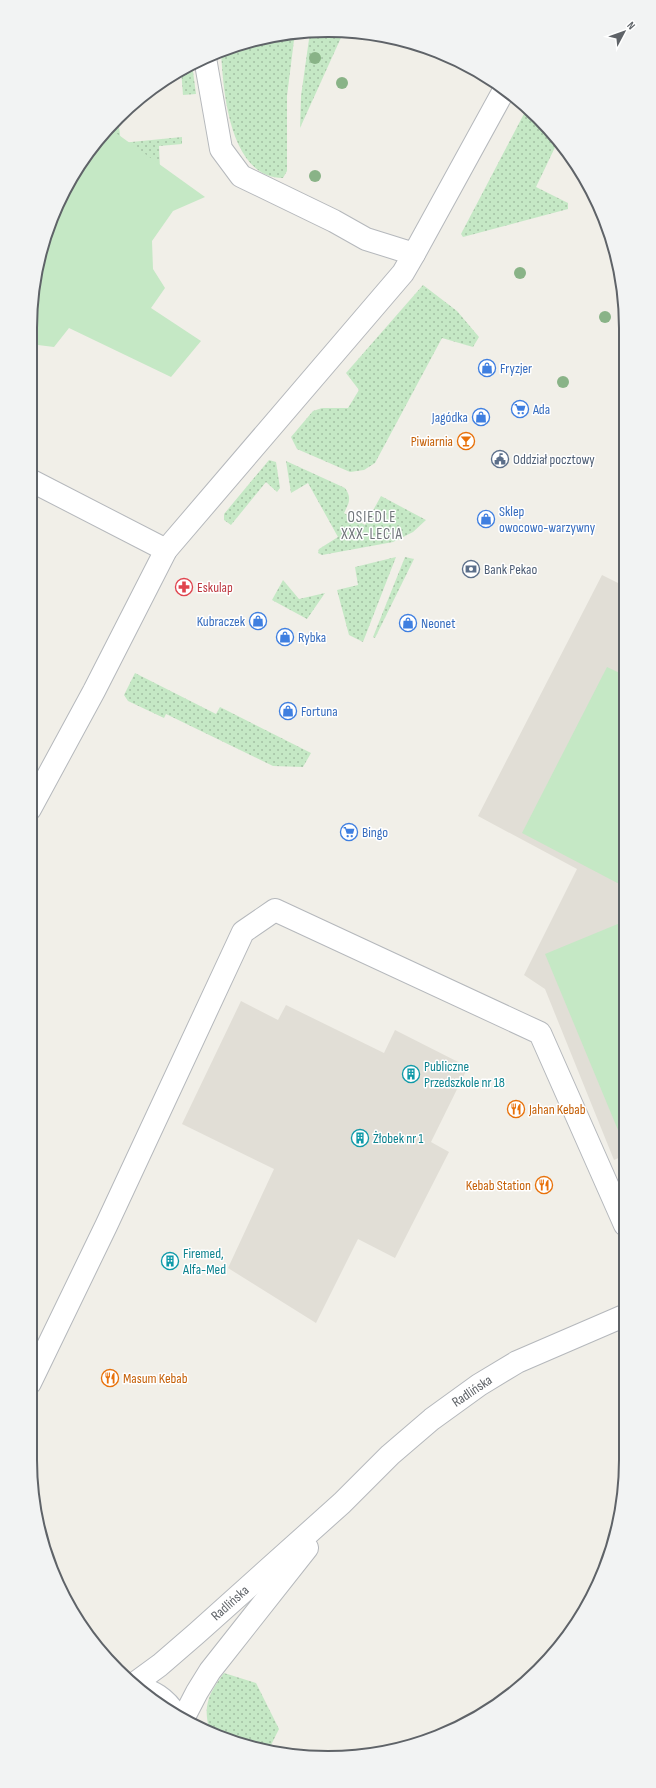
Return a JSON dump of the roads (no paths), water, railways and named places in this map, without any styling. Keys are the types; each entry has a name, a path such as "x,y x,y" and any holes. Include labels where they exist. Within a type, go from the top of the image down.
{"street":[{"path":"206,64 221,149 240,176 334,221 366,239 414,254"},
{"path":"37,796 94,691 166,550 403,273 502,95"},
{"path":"37,484 166,550"},
{"path":"37,1369 103,1233 243,932 275,910 540,1033 619,1209"},
{"name":"Radlińska","path":"139,1681 160,1665 342,1503 390,1455 432,1419 479,1385 517,1362 619,1318"},
{"name":"Radlińska","path":"186,1714 210,1671 342,1503"},
{"path":"152,1692 166,1702"}],"place":[{"name":"Fryzjer","path":"487,368"},
{"name":"Ada","path":"520,409"},
{"name":"Jagódka","path":"481,417"},
{"name":"Piwiarnia","path":"466,441"},
{"name":"Oddział pocztowy","path":"500,459"},
{"name":"Sklep owocowo-warzywny","path":"486,519"},
{"name":"Bank Pekao","path":"471,569"},
{"name":"Eskulap","path":"184,587"},
{"name":"Kubraczek","path":"258,621"},
{"name":"Neonet","path":"408,623"},
{"name":"Rybka","path":"285,637"},
{"name":"Fortuna","path":"288,711"},
{"name":"Bingo","path":"349,832"},
{"name":"Publiczne Przedszkole nr 18","path":"411,1074"},
{"name":"Jahan Kebab","path":"516,1109"},
{"name":"Żłobek nr 1","path":"360,1138"},
{"name":"Kebab Station","path":"544,1185"},
{"name":"Firemed, Alfa-Med","path":"170,1261"},
{"name":"Masum Kebab","path":"110,1378"}],"district":[{"name":"OSIEDLE XXX-LECIA","path":"372,526"}]}
